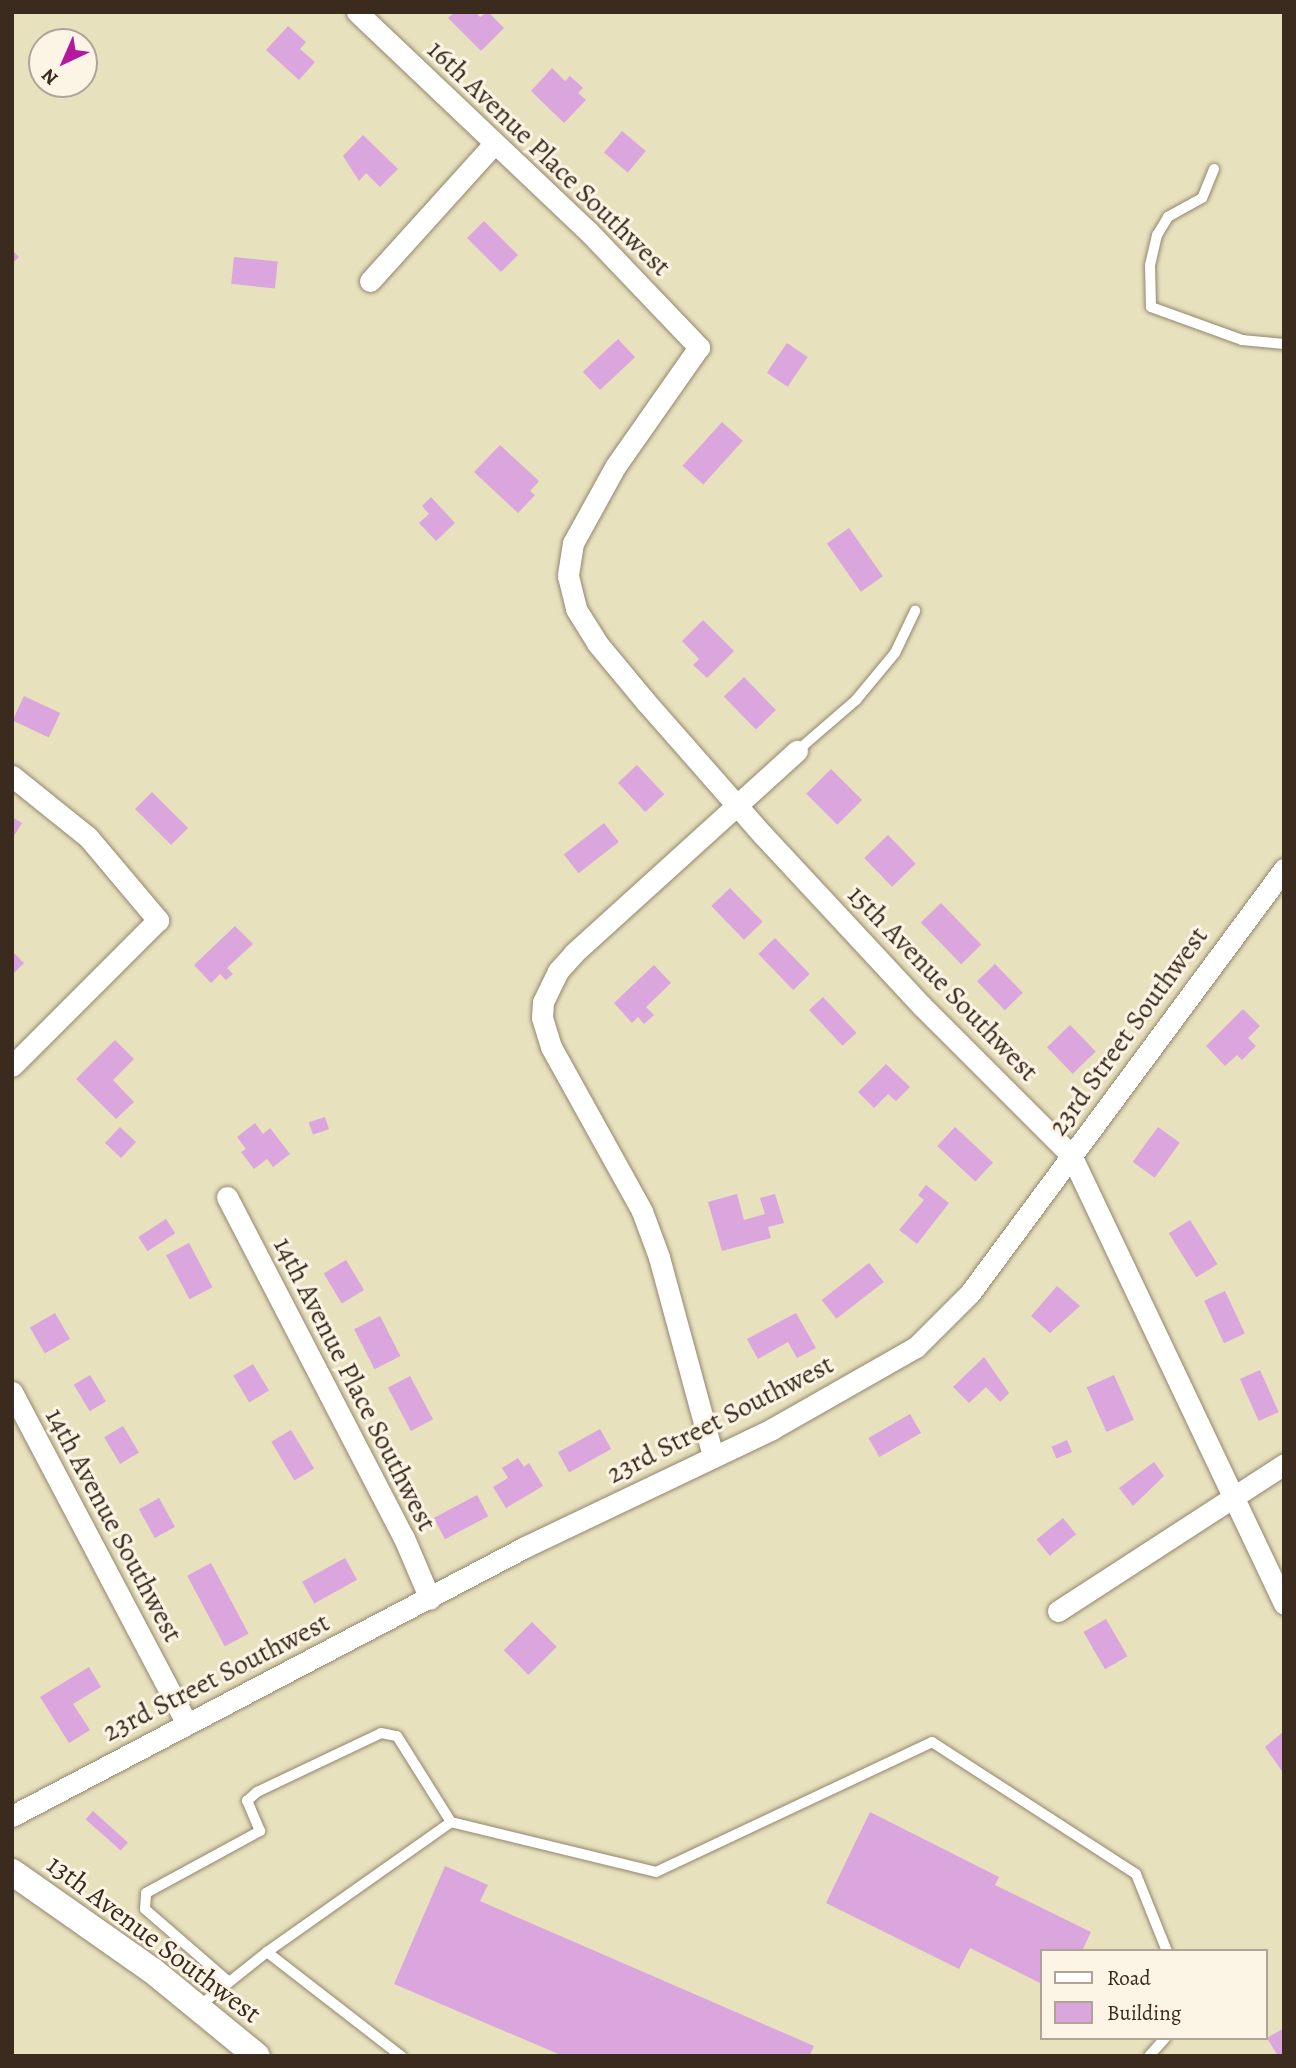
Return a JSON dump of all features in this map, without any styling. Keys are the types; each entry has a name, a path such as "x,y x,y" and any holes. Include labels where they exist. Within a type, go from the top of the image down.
{"street":[{"name":"16th Avenue Place Southwest","path":"357,12 588,231 699,346 590,507 569,559 570,593"},
{"path":"369,281 494,144"},
{"name":"15th Avenue Southwest","path":"570,593 597,643 739,807 922,1006 1071,1156 1284,1604"},
{"path":"713,1456 646,1222 551,1047 542,1017 543,1002 558,971 573,953 739,807 797,751"},
{"path":"12,776 88,837 158,919 12,1066"},
{"name":"23rd Street Southwest","path":"12,1816 186,1722 888,1365 933,1333 970,1293 1284,869"},
{"name":"14th Avenue Place Southwest","path":"227,1197 404,1538 430,1599"},
{"name":"14th Avenue Southwest","path":"12,1392 186,1722"},
{"path":"1058,1611 1231,1495 1284,1464"},
{"name":"13th Avenue Southwest","path":"12,1872 198,2007 257,2056"}],"lane":[{"path":"1214,169 1202,198 1168,217 1157,235 1150,265 1151,307 1241,340 1284,344"},
{"path":"797,751 856,700 895,653 915,611"},
{"path":"229,1982 145,1909 146,1893 260,1831 247,1801 257,1792 381,1733 397,1736 452,1822 656,1871 932,1742 1136,1874 1166,1949"},
{"path":"198,2007 267,1952 452,1822"},
{"path":"267,1952 401,2056"},
{"path":"1149,2056 1163,2040"}],"building":[{"path":"455,12 476,12 480,17 488,12 504,28 481,51 448,18"},
{"path":"288,26 306,42 300,49 315,62 299,80 266,50"},
{"path":"552,68 565,81 570,76 583,88 578,93 586,100 564,123 531,91"},
{"path":"622,131 646,151 628,172 604,152"},
{"path":"363,135 398,169 380,187 366,173 359,181 343,156"},
{"path":"484,221 518,255 501,272 467,238"},
{"path":"12,250 19,257 12,264"},
{"path":"234,257 278,262 275,288 231,284"},
{"path":"618,339 635,357 600,390 583,372"},
{"path":"787,343 808,357 788,387 767,373"},
{"path":"722,422 743,441 703,485 683,466"},
{"path":"500,445 539,481 530,491 535,495 518,513 474,472"},
{"path":"431,497 455,523 436,541 419,523 429,514 422,506"},
{"path":"849,528 883,576 861,592 827,543"},
{"path":"703,620 734,651 707,678 693,665 699,659 682,641"},
{"path":"744,677 776,710 756,730 724,696"},
{"path":"24,696 60,713 49,737 13,720"},
{"path":"637,765 664,794 645,812 618,783"},
{"path":"831,769 862,800 837,825 806,794"},
{"path":"152,792 188,828 171,845 135,809"},
{"path":"12,817 22,823 12,839"},
{"path":"604,823 619,842 579,873 564,854"},
{"path":"888,835 916,864 892,887 864,858"},
{"path":"730,888 763,922 744,940 711,906"},
{"path":"941,903 981,945 961,964 921,922"},
{"path":"235,926 253,944 227,968 233,974 226,980 220,974 211,983 194,965"},
{"path":"775,938 810,974 793,990 758,954"},
{"path":"12,951 24,963 12,975"},
{"path":"995,964 1023,993 1005,1010 977,981"},
{"path":"654,965 671,983 646,1007 654,1015 644,1024 638,1017 632,1023 614,1003"},
{"path":"823,997 856,1033 843,1046 809,1010"},
{"path":"1243,1009 1260,1026 1248,1038 1256,1046 1242,1060 1237,1055 1225,1066 1206,1046"},
{"path":"1070,1025 1096,1052 1073,1074 1047,1047"},
{"path":"115,1040 134,1059 113,1080 134,1102 116,1119 76,1079"},
{"path":"886,1064 910,1087 896,1101 888,1094 874,1108 858,1092"},
{"path":"325,1117 329,1129 313,1135 309,1122"},
{"path":"255,1123 263,1134 270,1128 290,1154 273,1167 267,1159 254,1169 241,1152 246,1149 237,1137"},
{"path":"120,1127 136,1142 121,1158 105,1143"},
{"path":"955,1127 993,1162 975,1181 937,1146"},
{"path":"1158,1127 1180,1143 1155,1178 1133,1162"},
{"path":"926,1185 949,1203 917,1244 899,1230 924,1200 918,1195"},
{"path":"737,1194 744,1220 765,1214 760,1198 775,1194 784,1223 768,1227 771,1238 722,1251 708,1202"},
{"path":"166,1219 175,1233 148,1251 138,1237"},
{"path":"1190,1220 1218,1264 1196,1277 1169,1233"},
{"path":"189,1243 212,1287 190,1299 166,1255"},
{"path":"346,1260 364,1290 342,1303 324,1273"},
{"path":"869,1263 884,1282 836,1319 822,1300"},
{"path":"1057,1286 1080,1306 1050,1333 1031,1316"},
{"path":"1225,1291 1245,1334 1224,1343 1204,1301"},
{"path":"55,1313 70,1339 45,1353 30,1328"},
{"path":"796,1313 816,1348 797,1358 788,1342 758,1359 747,1339"},
{"path":"380,1316 400,1356 375,1369 354,1329"},
{"path":"984,1357 1009,1393 1000,1402 986,1387 969,1403 953,1387"},
{"path":"253,1364 269,1391 249,1402 233,1376"},
{"path":"1260,1370 1279,1412 1259,1421 1240,1379"},
{"path":"90,1375 106,1402 90,1411 74,1385"},
{"path":"1114,1375 1134,1420 1107,1432 1087,1387"},
{"path":"410,1376 433,1419 411,1431 388,1388"},
{"path":"910,1414 921,1433 879,1457 868,1438"},
{"path":"123,1426 139,1453 120,1464 104,1437"},
{"path":"600,1429 611,1449 569,1472 558,1452"},
{"path":"291,1430 314,1469 294,1480 271,1442"},
{"path":"1067,1440 1072,1452 1056,1459 1051,1447"},
{"path":"518,1458 524,1467 529,1463 543,1486 506,1508 493,1487 508,1478 502,1468"},
{"path":"1154,1462 1164,1476 1133,1506 1119,1488"},
{"path":"477,1495 488,1516 445,1539 434,1518"},
{"path":"159,1498 175,1527 155,1538 139,1509"},
{"path":"1063,1518 1076,1534 1050,1556 1037,1539"},
{"path":"345,1558 357,1580 314,1604 302,1582"},
{"path":"211,1563 249,1634 225,1646 187,1576"},
{"path":"1106,1619 1128,1656 1105,1669 1083,1632"},
{"path":"532,1622 557,1647 528,1675 504,1650"},
{"path":"89,1667 101,1687 73,1704 90,1730 69,1743 40,1697"},
{"path":"1284,1731 1284,1774 1265,1747"},
{"path":"93,1811 128,1842 121,1851 86,1819"},
{"path":"870,1812 999,1877 995,1885 1091,1932 1083,1949 1040,1949 1040,1983 970,1948 959,1969 826,1903"},
{"path":"445,1866 488,1885 480,1901 814,2046 809,2056 563,2056 394,1984"},
{"path":"1284,2028 1284,2056 1278,2056 1268,2037"}]}
